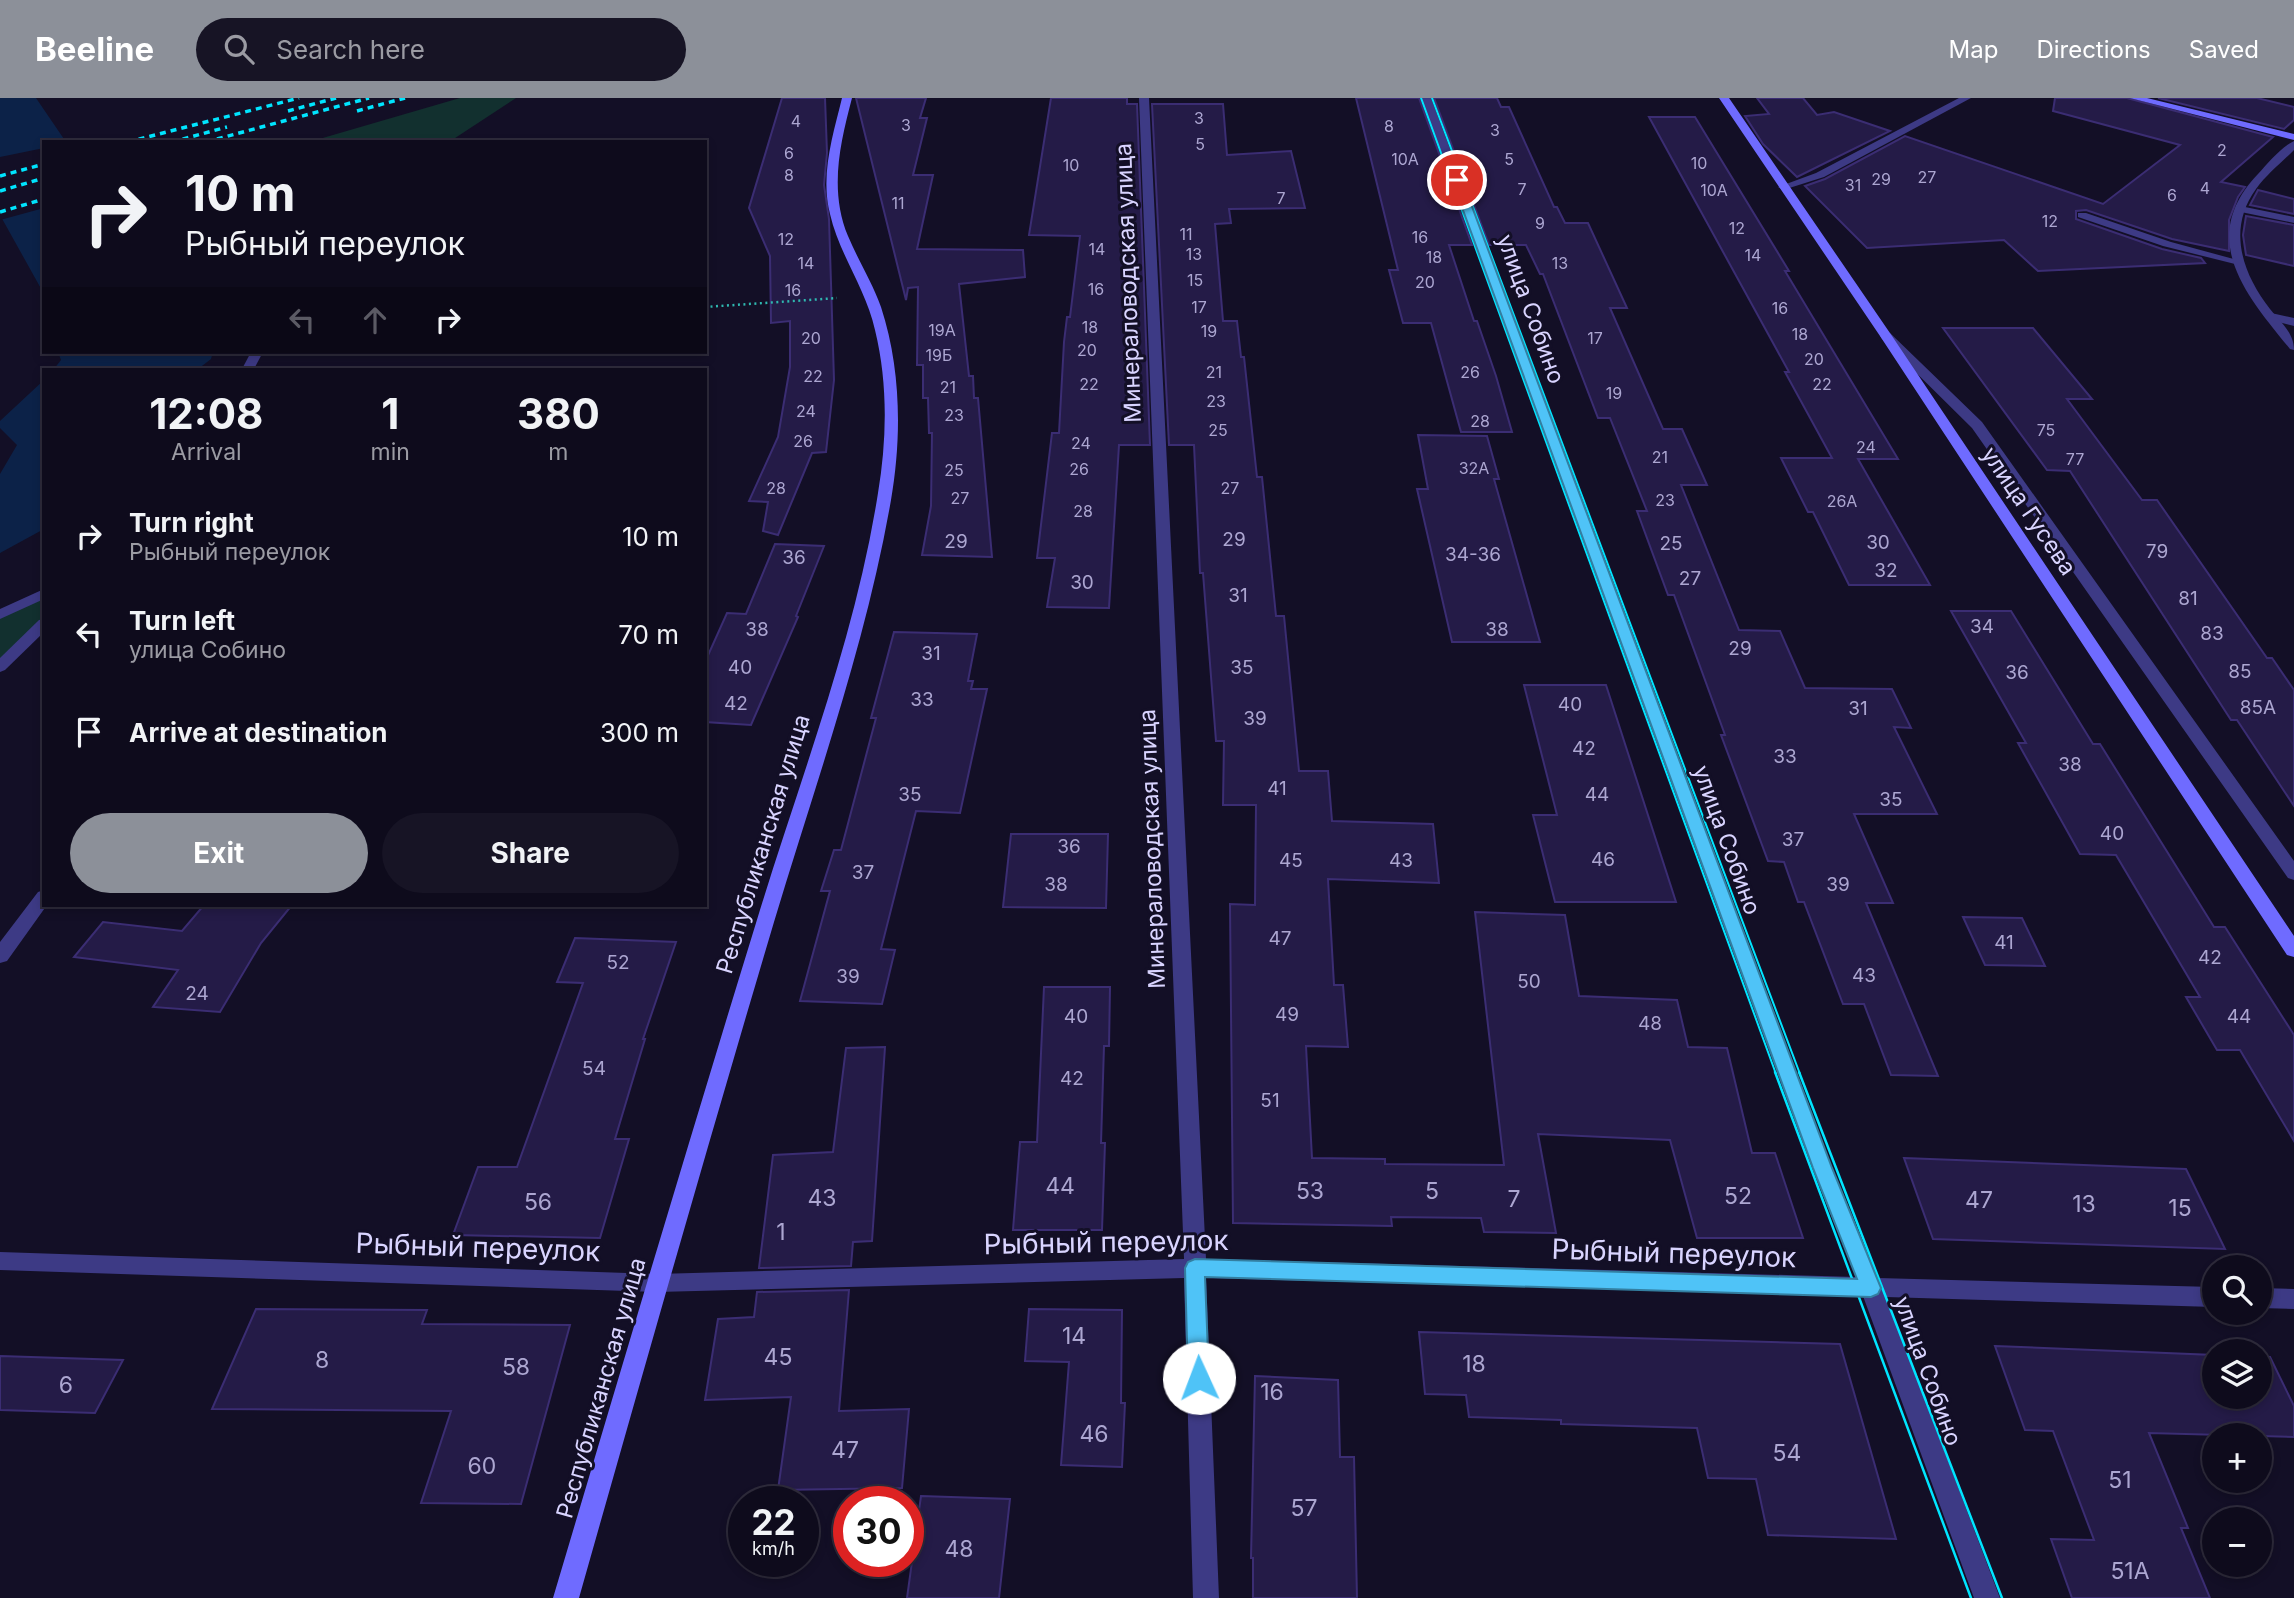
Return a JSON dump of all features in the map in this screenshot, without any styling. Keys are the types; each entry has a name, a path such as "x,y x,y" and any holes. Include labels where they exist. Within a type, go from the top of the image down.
{"street":[{"name":"Республиканская улица","path":"566,1598 657,1283 851,636 884,499 892,430 889,364 870,296 839,228 833,204 835,157 847,98"},
{"name":"Минераловодская улица","path":"1144,98 1195,1268 1206,1598"},
{"name":"улица Собино","path":"1426,98 1822,1168 1871,1288 1987,1598"},
{"name":"улица Гусева","path":"1724,98 1886,336 2294,950"},
{"path":"1783,187 1820,175 1966,98"},
{"path":"2135,98 2294,137"},
{"path":"2294,144 2250,190 2232,234 2235,261 2253,294 2294,346"},
{"path":"2240,209 2294,220"},
{"path":"2082,215 2167,244 2235,261"},
{"path":"2271,317 2294,322"},
{"path":"1886,336 1977,425 2294,874"},
{"path":"0,615 42,594"},
{"path":"0,667 42,625"},
{"path":"0,956 42,899"},
{"name":"Рыбный переулок","path":"0,1261 657,1283 1195,1268 2202,1297"},
{"path":"2272,1298 2294,1299"}],"path":[{"path":"707,307 870,296"}],"green space":[{"path":"460,98 516,98 452,140 316,140"},
{"path":"42,594 42,625 0,667 0,615"}],"water":[{"path":"0,98 36,98 65,140 42,140 42,290 0,215"},
{"path":"59,354 212,354 211,359 199,368 55,368 61,360"},
{"path":"42,382 42,530 0,553 0,474 17,445 0,428 0,421"}],"pier":[{"path":"42,148 42,209 0,220 0,157"}],"building":[{"path":"782,98 825,98 827,153 824,185 829,219 834,380 826,452 812,453 778,535 763,531 768,502 749,501 778,437 790,367 790,321 771,323 770,256 749,208"},
{"path":"856,98 926,98 920,118 927,118 913,175 933,175 917,249 1023,250 1025,277 959,284 969,376 973,376 974,398 978,398 992,557 922,555 931,506 932,433 929,433 928,398 923,398 923,365 917,365 918,287 908,288 906,300"},
{"path":"1051,98 1127,98 1127,104 1137,104 1150,445 1119,445 1109,608 1047,607 1055,558 1037,558 1052,433 1059,433 1064,342 1067,317 1070,317 1080,236 1029,235"},
{"path":"1356,98 1419,98 1472,245 1449,245 1474,321 1477,321 1496,376 1512,432 1461,432 1431,323 1403,323 1389,270 1398,270"},
{"path":"1434,98 1497,98 1501,107 1509,107 1554,207 1557,207 1565,223 1588,223 1627,308 1610,308 1663,429 1682,429 1707,485 1681,485 1739,630 1780,631 1805,688 1892,689 1911,728 1894,727 1937,814 1854,814 1893,903 1866,903 1938,1076 1891,1075 1864,1004 1843,1004 1804,902 1798,902 1784,862 1768,861 1721,735 1725,735 1674,595 1668,595 1637,511 1647,511 1610,418 1598,418 1543,274 1540,274 1526,245 1489,245"},
{"path":"1757,98 1803,98 1817,115 1834,112 1890,131 1797,177 1763,144 1745,116 1769,114"},
{"path":"2055,98 2127,98 2273,137 2221,182 2245,187 2229,220 2229,251 2172,239 2086,210 2076,211 2076,219 2162,249 2201,258 2205,263 2038,271 2004,240 1867,248 1805,186 1825,179 1905,136 2103,204 2180,145 2053,111"},
{"path":"2158,98 2257,98 2294,107 2294,120 2284,129"},
{"path":"1152,104 1223,104 1227,155 1291,151 1305,208 1229,209 1231,223 1215,224 1223,321 1237,321 1241,357 1244,357 1257,477 1262,477 1276,616 1284,616 1299,771 1328,771 1332,821 1433,824 1439,883 1328,879 1334,985 1343,985 1348,1047 1306,1046 1312,1158 1385,1159 1385,1164 1504,1165 1475,912 1565,915 1579,996 1677,1000 1688,1047 1727,1048 1752,1153 1775,1153 1803,1238 1697,1238 1670,1140 1538,1134 1556,1233 1484,1232 1481,1218 1391,1217 1392,1226 1233,1223 1230,904 1255,905 1256,805 1223,805 1224,741 1216,741 1203,573 1200,573 1194,445 1169,445"},
{"path":"1649,117 1695,117 1789,271 1785,271 1898,459 1858,459 1930,585 1849,585 1813,512 1808,512 1781,458 1832,458 1785,372 1789,372"},
{"path":"2258,190 2294,199 2294,214 2250,205"},
{"path":"2246,216 2294,225 2294,266 2246,255 2243,235"},
{"path":"1943,328 2033,328 2092,399 2067,399 2142,500 2157,500 2267,658 2272,658 2294,690 2294,806 2237,720 2231,720 2070,471 2047,470"},
{"path":"1418,435 1487,436 1499,479 1494,479 1540,642 1452,642 1417,489 1428,489"},
{"path":"775,544 824,546 796,616 798,617 751,725 707,722 707,658 727,613 746,614"},
{"path":"1951,611 2011,611 2093,744 2100,744 2214,927 2225,927 2294,1035 2294,1141 2240,1050 2217,1050 2186,997 2200,997 2116,855 2080,854 2018,743 2026,743"},
{"path":"894,632 977,634 968,681 973,681 971,689 987,689 960,813 916,811 881,949 895,950 882,1004 800,1001 830,891 821,891 834,850 841,850 876,718 871,718"},
{"path":"1524,685 1606,685 1676,902 1555,902 1533,815 1557,815"},
{"path":"1011,834 1108,834 1106,908 1003,907"},
{"path":"202,907 290,907 261,943 220,1012 153,1007 178,970 74,957 103,922 182,931"},
{"path":"1963,917 2022,918 2045,966 1985,965"},
{"path":"575,938 676,942 643,1039 615,1139 629,1139 600,1238 453,1235 478,1167 517,1167 583,983 557,982"},
{"path":"1044,987 1110,987 1109,1046 1104,1046 1102,1230 1013,1230 1020,1142 1037,1142"},
{"path":"885,1047 872,1241 853,1242 851,1266 759,1268 773,1155 833,1152 846,1048"},
{"path":"1904,1158 2186,1169 2225,1249 1933,1239"},
{"path":"849,1290 839,1411 909,1409 902,1486 833,1486 833,1489 819,1489 819,1486 779,1486 791,1397 705,1400 718,1319 754,1317 757,1292"},
{"path":"256,1309 427,1310 422,1324 570,1325 521,1504 421,1503 451,1411 212,1409"},
{"path":"1029,1309 1122,1310 1121,1403 1125,1403 1122,1467 1061,1465 1069,1362 1025,1361"},
{"path":"1419,1332 1840,1344 1896,1539 1768,1535 1756,1479 1708,1478 1697,1428 1561,1424 1561,1420 1469,1417 1466,1395 1425,1394"},
{"path":"1995,1346 2202,1355 2202,1409 2272,1409 2272,1361 2294,1406 2294,1437 2272,1436 2272,1423 2202,1423 2202,1434 2149,1433 2188,1528 2181,1528 2210,1598 2072,1598 2051,1539 2094,1540 2053,1431 2025,1430"},
{"path":"0,1356 123,1360 95,1413 0,1410"},
{"path":"1255,1376 1338,1380 1340,1457 1354,1457 1357,1598 1253,1598 1251,1558"},
{"path":"924,1496 1010,1499 999,1598 907,1598 910,1577 924,1577"}],"tram line":[{"path":"1421,98 1776,1074"},
{"path":"1432,98 1800,1074"},
{"path":"1775,1072 1971,1598"},
{"path":"1799,1072 2002,1598"}],"railway":[{"path":"136,140 299,98"},
{"path":"288,111 336,98"},
{"path":"217,139 369,98"},
{"path":"357,111 405,98"},
{"path":"179,140 227,127"},
{"path":"0,176 42,165"},
{"path":"0,191 42,179"},
{"path":"0,212 42,200"}],"route":[{"path":"1199,1378 1195,1268 1871,1288 1822,1168 1457,180"}]}
